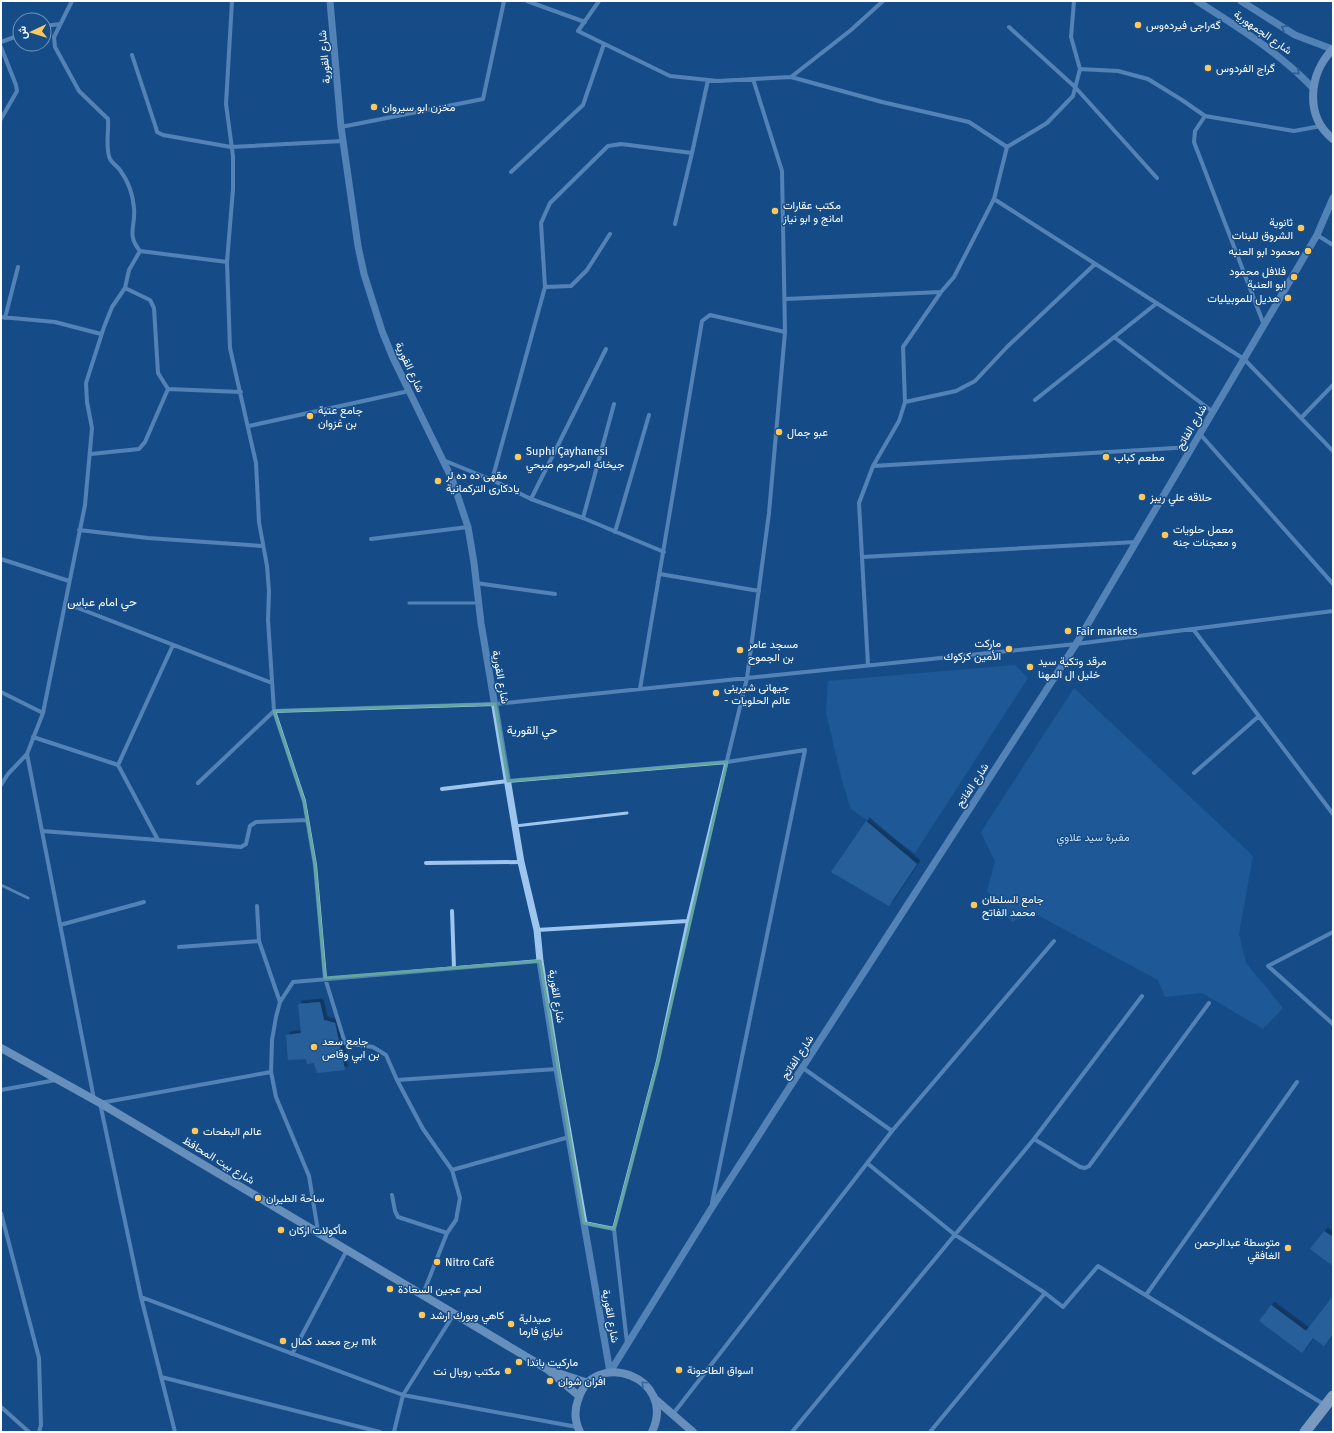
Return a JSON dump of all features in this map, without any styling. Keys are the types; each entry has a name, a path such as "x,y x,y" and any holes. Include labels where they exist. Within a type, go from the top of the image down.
{"highway":[{"path":"1305,1432 1333,1396"}],"main road":[{"path":"1333,49 1319,66 1312,87 1313,107 1321,126 1333,139"},
{"name":"شارع بيت المحافظ","path":"1,1048 97,1101 547,1369"},
{"path":"547,1369 588,1383"},
{"path":"547,1369 579,1396"},
{"path":"579,1429 576,1406 579,1396 588,1383 598,1376 610,1372 624,1372 637,1378 648,1387 655,1399 693,1432"},
{"path":"652,1432 656,1420 657,1410 655,1399"}],"street":[{"path":"72,1 54,37 55,47 79,91 108,119 108,152 111,160 122,173 130,187 134,209 131,233 134,244 140,252 227,262"},
{"path":"232,1 226,104 232,148 233,189 227,262 228,335 232,360 249,426 256,463 258,514 262,546 267,566 268,620 274,711 304,801 315,865 325,978 344,1043 373,1047 383,1052 389,1060 397,1080 423,1129 452,1170 460,1198 456,1220 447,1233 423,1294"},
{"name":"شارع القورية","path":"330,1 341,127 358,246 364,274 382,331 460,500 468,527 474,563 478,603 521,862 538,930 540,961 557,1069 610,1372"},
{"path":"341,127 483,99 504,1"},
{"path":"527,1 585,22"},
{"path":"599,1 578,31 670,76 718,81 791,77 882,102 969,122 1007,147"},
{"path":"791,77 851,30 883,1"},
{"path":"868,665 859,503 873,466 899,421 905,402 904,348 941,292 954,277 994,199 1007,147 1047,123 1073,96 1080,68 1071,36 1074,1"},
{"name":"شارع الجمهورية","path":"1197,1 1265,45 1282,58 1312,87"},
{"name":"شارع الجمهورية","path":"1241,1 1295,35 1333,49"},
{"path":"52,25 60,24"},
{"path":"1009,27 1075,87 1157,178"},
{"path":"1,42 12,38"},
{"path":"511,172 583,105 604,44"},
{"path":"1,48 16,85 16,91 1,119"},
{"path":"132,55 157,132 232,148 343,141"},
{"path":"1080,68 1118,71 1148,79 1205,116 1294,131 1321,126"},
{"path":"627,1347 614,1229 658,1061 688,921 747,678 770,513 785,332 782,171 753,79"},
{"path":"675,224 708,80"},
{"path":"1205,116 1195,131 1194,142 1264,325"},
{"path":"492,480 545,287 542,223 550,203 608,146 621,144 692,153"},
{"name":"شارع الفاتح","path":"610,1372 627,1347 711,1209 1076,644 1317,234 1333,198"},
{"path":"994,199 1244,359 1333,451"},
{"path":"545,287 570,286 587,270 610,234"},
{"path":"1317,234 1333,245"},
{"path":"1,785 8,774 27,754 42,712 85,505 92,428 87,402 86,383 101,334 112,307 124,288 129,270 140,252"},
{"path":"905,402 956,391 971,384 1007,347 1095,264"},
{"path":"18,267 3,318 55,322 101,334"},
{"path":"124,288 150,300 154,308 158,373 168,389"},
{"path":"785,299 941,292"},
{"path":"1035,400 1157,303"},
{"path":"640,689 702,321 710,315 785,332"},
{"path":"1114,337 1213,412"},
{"path":"531,499 606,349"},
{"path":"1301,418 1333,385"},
{"path":"168,389 241,392"},
{"path":"90,454 138,449 145,442 168,389"},
{"path":"249,426 410,391"},
{"path":"583,518 614,404"},
{"path":"615,532 649,415"},
{"path":"1200,434 1333,584"},
{"path":"873,466 1193,446"},
{"path":"442,460 492,480 531,499 583,518 664,552"},
{"path":"371,539 468,527"},
{"path":"80,530 148,538 262,546"},
{"path":"862,556 1136,542"},
{"path":"1,559 69,581"},
{"path":"660,574 759,591"},
{"path":"476,583 555,594"},
{"path":"65,603 272,683"},
{"path":"198,783 274,711 495,704 1076,644 1333,611"},
{"path":"1193,629 1333,814"},
{"path":"118,765 173,645"},
{"path":"1,692 42,712"},
{"path":"1194,773 1259,716"},
{"path":"33,737 118,765 158,840"},
{"path":"442,789 508,781 727,762 805,750 711,1209"},
{"path":"27,754 60,925 97,1101 141,1297 176,1432"},
{"path":"42,831 242,847 246,844 250,826 256,822 307,820"},
{"path":"426,863 521,862"},
{"path":"60,925 144,902"},
{"path":"257,906 259,941 280,1002"},
{"path":"452,911 454,968"},
{"path":"538,930 688,921"},
{"path":"1333,932 1268,966 1333,1024"},
{"path":"179,947 259,941"},
{"path":"673,1414 892,1131 1054,941"},
{"path":"318,1232 309,1176 276,1097 271,1072 272,1040 280,1002 293,982 325,978 540,961"},
{"path":"792,1432 1034,1138 1142,996"},
{"path":"1034,1138 1080,1167 1085,1168 1089,1166 1209,1003"},
{"path":"803,1068 892,1131"},
{"path":"397,1080 557,1069"},
{"path":"97,1101 271,1072"},
{"path":"1,1090 58,1080"},
{"path":"1146,1295 1297,1082"},
{"path":"452,1170 569,1137"},
{"path":"868,1163 954,1234 1045,1293 1063,1307 1098,1266 1326,1405"},
{"path":"392,1195 395,1211 398,1217 447,1233"},
{"path":"1,1214 39,1358 42,1425 39,1432"},
{"path":"584,1223 614,1229"},
{"path":"292,1354 347,1249"},
{"path":"930,1432 1045,1293"},
{"path":"141,1297 403,1395 579,1429"},
{"path":"394,1432 403,1395 454,1313"},
{"path":"161,1377 380,1432"},
{"path":"1,1407 29,1432"}],"lane":[{"path":"409,603 478,603"},
{"path":"515,826 627,813"},
{"path":"1,885 28,898"}],"highlighted area":[{"path":"495,704 508,781 727,762 658,1061 614,1229 584,1223 540,961 325,978 315,865 304,801 274,711"}],"green space":[{"path":"1015,665 1028,678 915,853 851,809 843,784 826,713 828,681"},
{"name":"مقبرة سيد علاوي","path":"1074,688 1253,856 1239,934 1246,963 1283,1008 1263,1029 1202,993 1165,997 1158,980 1032,912 1012,922 987,891 995,862 981,832"}],"building":[{"path":"866,821 917,864 889,906 831,872"},
{"name":"جامع سعد بن ابي وقاص","path":"320,1002 324,1020 335,1023 345,1070 317,1073 314,1063 307,1064 306,1059 288,1060 286,1035 301,1033 298,1004"},
{"path":"1324,1231 1333,1237 1333,1266 1310,1249"},
{"path":"1333,1296 1333,1334 1324,1346 1313,1338 1302,1353 1259,1321 1271,1305 1306,1331"}],"place":[{"name":"گەراجی فیردەوس","path":"1138,25"},
{"name":"گراج الفردوس","path":"1208,68"},
{"name":"مخزن ابو سيروان","path":"374,107"},
{"name":"مكتب عقارات امانج و ابو نياز","path":"775,211"},
{"name":"ثانوية الشروق للبنات","path":"1301,228"},
{"name":"محمود ابو العنبه","path":"1308,251"},
{"name":"فلافل محمود ابو العنبة","path":"1294,277"},
{"name":"هديل للموبيليات","path":"1288,298"},
{"name":"جامع عتبة بن غزوان","path":"310,416"},
{"name":"عبو جمال","path":"779,432"},
{"name":"Suphi Çayhanesi جيخانه المرحوم صبحي","path":"518,457"},
{"name":"مطعم كباب","path":"1106,457"},
{"name":"مقهى ده ده لر يادكارى التركمانية","path":"438,481"},
{"name":"حلاقه علي ريبز","path":"1142,497"},
{"name":"معمل حلويات و معجنات جنه","path":"1165,535"},
{"name":"Fair markets","path":"1068,631"},
{"name":"ماركت الأمين كركوك","path":"1009,649"},
{"name":"مسجد عامر بن الجموح","path":"740,650"},
{"name":"مرقد وتكية سيد خليل ال المهنا","path":"1030,667"},
{"name":"جیهانی شیرینی - عالم الحلويات","path":"716,693"},
{"name":"جامع السلطان محمد الفاتح","path":"974,905"},
{"name":"جامع سعد بن ابي وقاص","path":"314,1047"},
{"name":"عالم البطحات","path":"195,1131"},
{"name":"ساحة الطيران","path":"258,1198"},
{"name":"مأكولات اركان","path":"281,1230"},
{"name":"متوسطة عبدالرحمن الغافقي","path":"1288,1248"},
{"name":"Nitro Café","path":"437,1262"},
{"name":"لحم عجين السعادة","path":"390,1289"},
{"name":"كاهي وبورك ارشد","path":"422,1315"},
{"name":"صيدلية نيازي فارما","path":"511,1324"},
{"name":"برج محمد كمال mk","path":"283,1341"},
{"name":"ماركيت باندا","path":"519,1362"},
{"name":"اسواق الطاحونة","path":"679,1370"},
{"name":"مكتب رويال نت","path":"508,1371"},
{"name":"افران شوان","path":"550,1381"}],"district":[{"name":"حي امام عباس","path":"102,602"},
{"name":"حي القورية","path":"532,730"}]}
